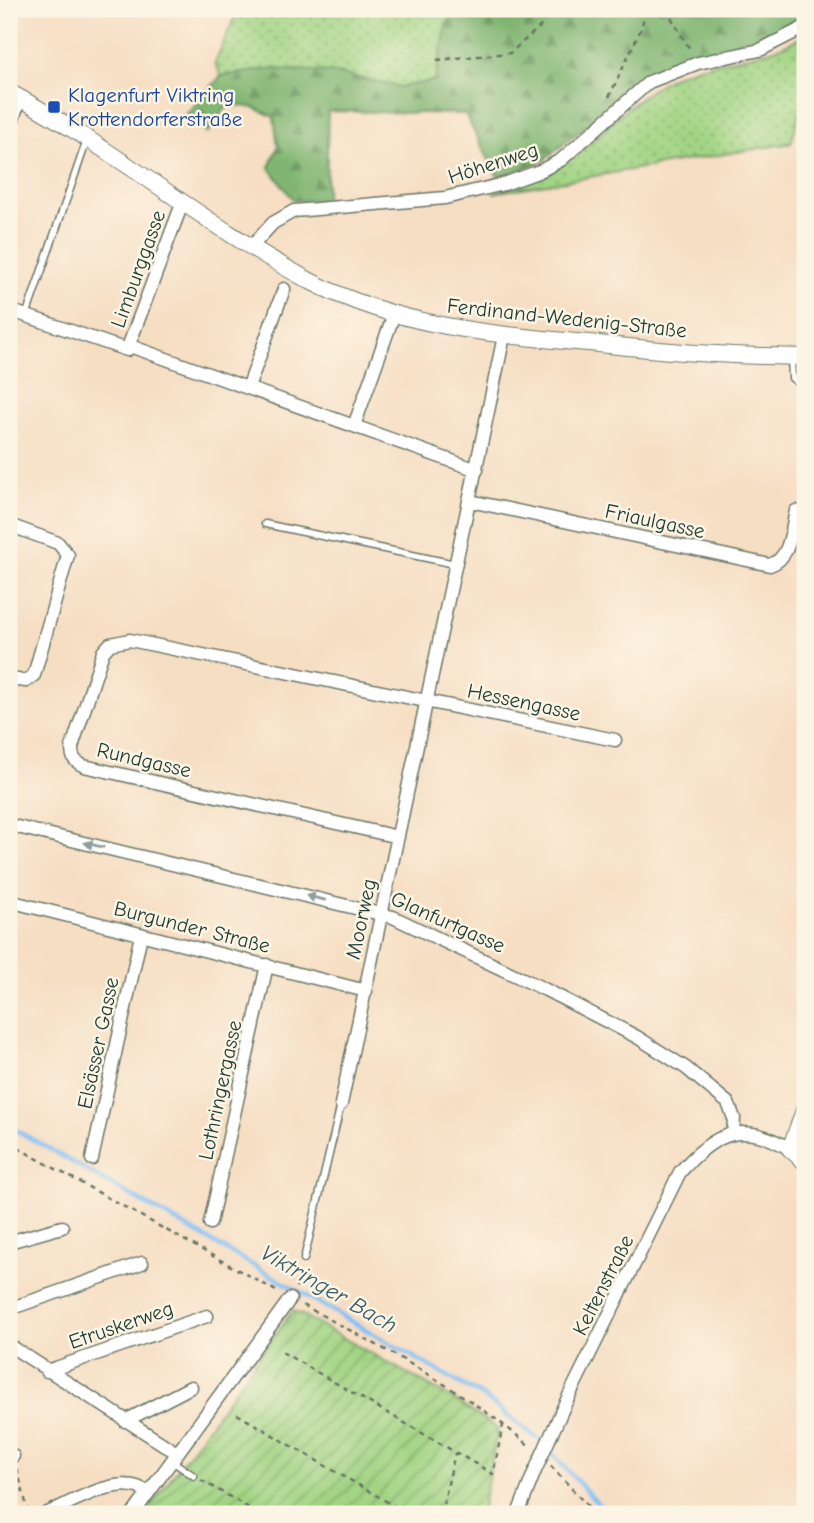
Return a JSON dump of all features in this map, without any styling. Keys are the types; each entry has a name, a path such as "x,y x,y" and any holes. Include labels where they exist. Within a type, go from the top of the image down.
{"street":[{"name":"Höhenweg","path":"251,247 273,223 294,211 445,198 505,184 540,171 561,160 649,82 698,63 760,50 805,27"},
{"name":"Ferdinand-Wedenig-Straße","path":"16,96 88,139 182,204 251,247 312,282 363,304 425,323 504,336 714,355 802,355"},
{"name":"Limburggasse","path":"9,310 122,350 130,346 182,204"},
{"path":"248,388 284,289"},
{"path":"354,426 394,314"},
{"name":"Moorweg","path":"341,1104 504,336"},
{"name":"Limburggasse","path":"130,346 477,470"},
{"name":"Friaulgasse","path":"470,501 771,565 779,562 785,554 796,511"},
{"path":"9,525 58,543 68,555 34,675 26,681 9,679"},
{"name":"Rundgasse","path":"398,837 84,766 72,757 72,747 103,652 110,644 120,640 426,701"},
{"name":"Hessengasse","path":"426,701 615,740"},
{"name":"Glanfurtgasse","path":"9,825 382,914 546,990 637,1037 686,1068 728,1103 734,1118 733,1133"},
{"name":"Burgunder Straße","path":"9,901 366,991"},
{"name":"Elsässer Gasse","path":"92,1159 141,935"},
{"name":"Lothringergasse","path":"210,1223 267,965"},
{"path":"790,1149 805,1108"},
{"path":"733,1133 749,1133 774,1139 805,1162"},
{"name":"Keltenstraße","path":"518,1514 564,1406 680,1172 712,1140 733,1133"},
{"path":"9,1242 62,1227"},
{"path":"9,1310 142,1263"},
{"path":"133,1514 290,1299"},
{"name":"Etruskerweg","path":"47,1371 207,1316"},
{"name":"Etruskerweg","path":"9,1345 125,1421 174,1457"},
{"path":"125,1421 191,1387"},
{"path":"46,1514 108,1486 141,1487 148,1493"}],"lane":[{"path":"9,139 16,96"},
{"path":"26,316 88,139"},
{"path":"802,355 792,378 805,389"},
{"path":"265,524 457,564"},
{"name":"Moorweg","path":"304,1259 341,1104"},
{"path":"174,1457 194,1476"}],"path":[{"path":"437,60 509,53 542,25 549,9"},
{"path":"606,104 641,29 646,9"},
{"path":"666,9 698,63"},
{"path":"796,511 805,476"},
{"path":"9,1143 444,1382 536,1451"},
{"path":"299,1282 304,1259"},
{"path":"282,1352 493,1474 503,1424"},
{"path":"237,1414 408,1514"},
{"path":"441,1514 456,1452"},
{"path":"11,1456 29,1514"},
{"path":"546,1460 595,1514"},
{"path":"194,1476 259,1514"}],"green space":[{"path":"238,9 456,9 447,24 435,81 400,87 330,72 270,69 221,76 215,63"},
{"path":"456,9 805,9 805,16 797,23 764,39 679,62 646,77 543,161 498,177 465,114 328,111 326,199 294,201 269,167 278,147 274,117 255,108 229,104 207,133 186,115 221,76 270,69 330,72 400,87 435,81 447,24"},
{"path":"805,34 805,93 791,143 493,193 554,170 663,82 697,68 771,50"},
{"path":"293,1310 453,1399 498,1429 481,1514 145,1514"}],"waterway":[{"name":"Viktringer Bach","path":"9,1126 484,1397 542,1442 607,1514"}],"place":[{"name":"Klagenfurt Viktring Krottendorferstraße","path":"54,107"}]}
